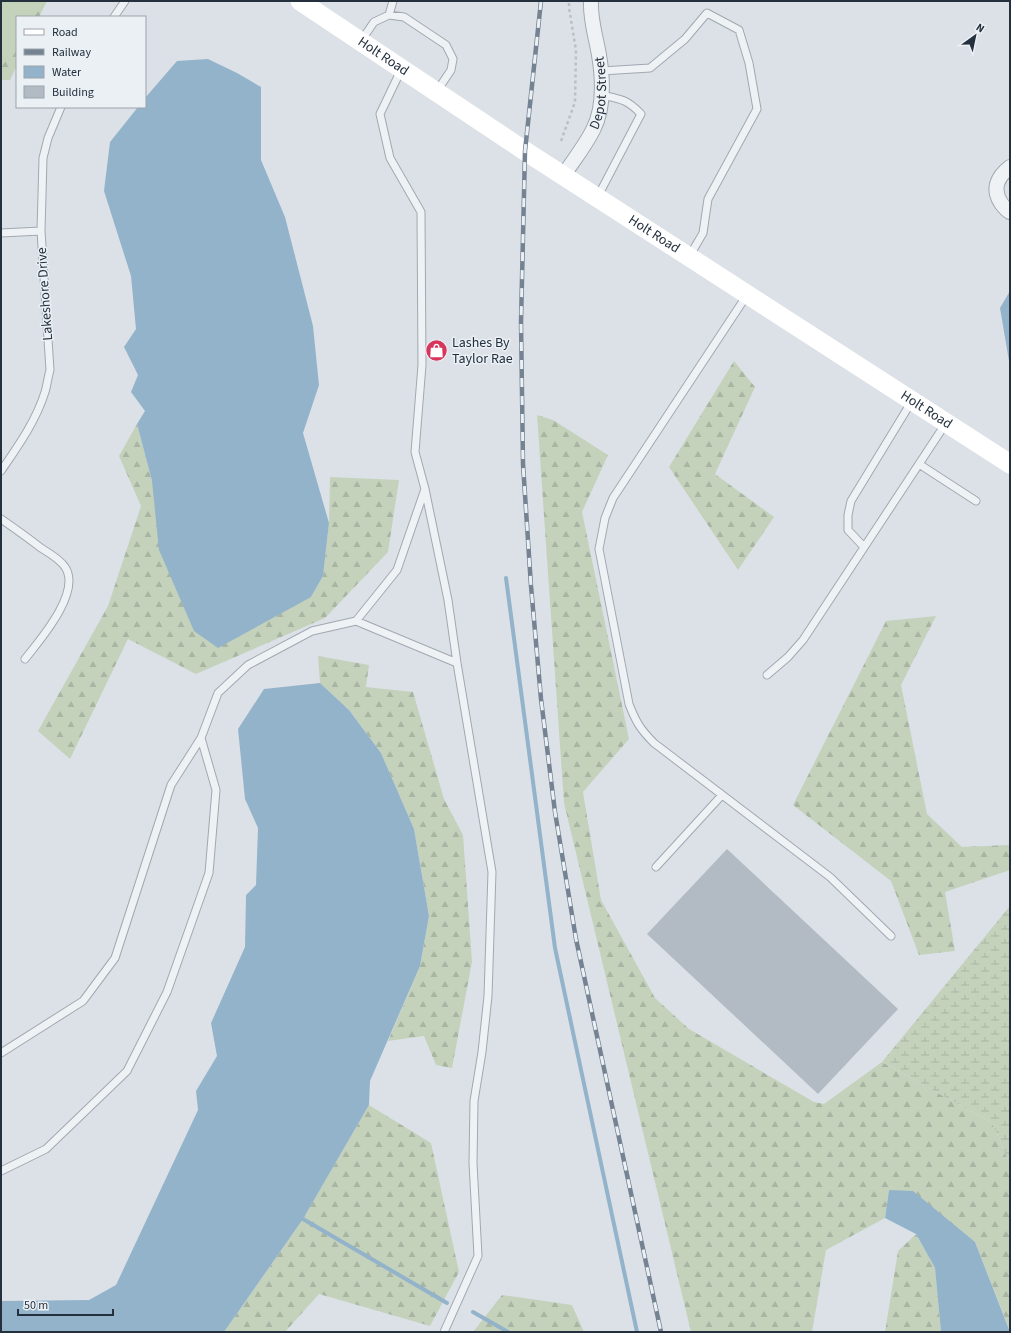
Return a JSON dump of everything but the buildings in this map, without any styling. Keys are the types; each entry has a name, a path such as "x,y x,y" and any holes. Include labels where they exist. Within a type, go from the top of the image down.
{"main road":[{"name":"Holt Road","path":"300,1 436,93 563,176 1010,464"}],"street":[{"name":"Depot Street","path":"563,176 593,129 600,111 602,85 601,72 592,23 591,1"},
{"path":"1010,167 1003,172 996,186 997,196 1007,211 1010,212"}],"lane":[{"path":"115,16 124,1"},
{"path":"389,15 394,1"},
{"path":"601,72 650,68 685,39 707,13 739,30 750,63 757,110 708,199 703,233 689,257"},
{"path":"360,42 374,22 389,15 404,17 446,45 453,59 451,70 436,93"},
{"path":"402,70 380,114 390,158 421,212 422,365 415,452 425,489 448,600 492,872 488,996 482,1052 474,1101 473,1163 478,1256 444,1332"},
{"path":"597,198 641,114 633,106 622,99 601,95"},
{"name":"Lakeshore Drive","path":"1,471 37,413 45,392 50,370 41,231 43,158 48,138 61,108"},
{"path":"1,233 41,231"},
{"path":"747,294 612,498 605,518 599,549 629,704 637,724 654,743 830,877 891,936"},
{"path":"864,547 848,530 848,515 851,501 912,401"},
{"path":"767,675 788,657 802,640 946,423"},
{"path":"919,464 976,500"},
{"path":"356,621 397,570 425,489"},
{"path":"1,519 56,558 65,567 68,576 68,591 61,610 26,659"},
{"path":"1,1053 83,1001 116,958 171,785 201,738 218,693 248,665 312,631 356,621 457,663"},
{"path":"1,1171 46,1149 127,1071 167,992 209,873 216,790 201,738"},
{"path":"656,867 722,795"}],"path":[{"path":"561,141 575,102 576,50 569,1"}],"green space":[{"path":"1,1 47,1 40,16 16,16 16,67 10,80 1,80"},
{"path":"1,1 45,1 35,16 16,16 16,46 1,68"},
{"path":"734,361 755,387 715,474 774,517 738,570 669,467"},
{"path":"537,415 553,420 608,455 582,512 629,739 583,792 601,900 655,998 689,1029 814,1102 824,1104 882,1062 992,1123 1010,1164 1010,1331 975,1242 889,1190 885,1218 826,1250 812,1332 691,1332 564,803"},
{"path":"137,424 152,481 311,597 323,576 329,523 330,477 399,480 388,552 325,618 196,674 128,639 70,759 38,731 108,606 141,506 119,456"},
{"path":"936,616 901,685 927,814 962,847 1010,845 1010,870 945,892 955,951 919,955 891,881 793,805 886,621"},
{"path":"318,656 369,665 366,687 413,692 444,799 463,835 472,962 452,1068 436,1065 424,1036 388,1041 420,966 429,916 414,829 381,753 349,710 320,683"},
{"path":"1010,906 1010,1164 992,1123 882,1062"},
{"path":"369,1105 431,1143 459,1272 430,1326 319,1294 285,1332 224,1332 303,1219"},
{"path":"916,1234 935,1268 941,1332 885,1332 898,1251"},
{"path":"502,1295 572,1305 584,1332 473,1332"}],"water":[{"path":"208,59 261,87 261,160 285,217 313,326 319,385 303,433 329,523 323,576 311,597 218,648 194,631 159,550 152,481 137,424 145,411 131,392 138,375 124,347 136,329 131,276 104,191 110,142 137,108 146,108 146,97 177,61"},
{"path":"1010,291 1010,363 1000,308"},
{"path":"320,683 349,710 381,753 414,829 429,916 420,966 370,1081 369,1105 303,1219 224,1332 1,1332 1,1301 89,1300 116,1285 198,1110 196,1091 217,1056 211,1023 245,947 246,895 256,885 258,828 245,799 238,729 264,689"},
{"path":"889,1190 913,1191 975,1242 1010,1332 941,1332 935,1268 916,1234 885,1218"}],"waterway":[{"path":"506,578 555,948 637,1332"},
{"path":"298,1219 303,1219 447,1303"},
{"path":"473,1312 508,1332"}],"railway":[{"path":"541,1 525,151 521,322 523,464 531,586 541,699 555,812 576,939 661,1332"}],"place":[{"name":"Lashes By Taylor Rae","path":"437,351"}]}
